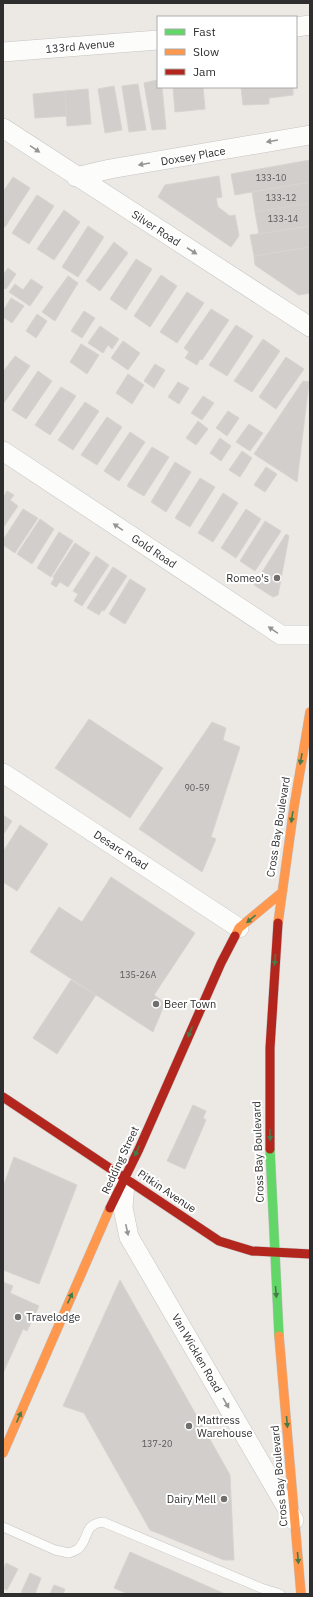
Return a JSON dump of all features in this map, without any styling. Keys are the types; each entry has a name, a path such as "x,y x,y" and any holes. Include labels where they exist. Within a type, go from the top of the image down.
{"street":[{"path":"297,26 310,25"},
{"name":"133rd Avenue","path":"3,52 157,40"},
{"name":"Silver Road","path":"3,128 76,177 310,327"},
{"name":"Doxsey Place","path":"76,177 110,169 130,167 310,135"},
{"name":"Gold Road","path":"3,451 281,636 310,635"},
{"name":"Cross Bay Boulevard","path":"301,1594 273,1253 268,1096 272,989 280,894 310,712"},
{"name":"Desarc Road","path":"3,773 239,928"},
{"name":"Redding Street","path":"3,1453 103,1223 221,963 239,928 280,894"},
{"name":"Pitkin Avenue","path":"3,1097 219,1241 235,1248 273,1253 310,1254"},
{"name":"Van Wicklen Road","path":"125,1177 123,1208 129,1237 295,1522"}],"lane":[{"path":"3,1527 56,1550 69,1554 79,1549 88,1530 95,1523 103,1522 261,1588 280,1594"}],"building":[{"path":"157,80 157,88 162,88 166,129 152,130 144,83"},
{"path":"138,84 146,130 129,132 122,86"},
{"path":"114,86 122,130 105,133 98,89"},
{"path":"173,88 203,88 205,109 175,112"},
{"path":"241,88 293,88 293,95 269,98 269,104 243,105"},
{"path":"88,89 91,124 67,126 65,91"},
{"path":"65,91 67,116 35,118 33,94"},
{"path":"310,160 310,182 235,195 231,174"},
{"path":"219,176 222,197 216,198 218,207 230,216 235,215 239,236 231,247 158,197 165,185"},
{"path":"13,177 30,188 5,227 3,226 3,192"},
{"path":"310,182 310,203 255,212 252,192"},
{"path":"37,195 54,206 29,244 12,233"},
{"path":"310,203 310,226 259,234 255,212"},
{"path":"64,210 80,222 54,260 37,249"},
{"path":"88,226 104,237 78,277 62,267"},
{"path":"310,226 310,247 254,256 250,235"},
{"path":"114,242 128,253 100,291 86,281"},
{"path":"310,247 310,293 299,295 255,265 254,256"},
{"path":"136,259 152,269 126,310 110,299"},
{"path":"8,268 16,274 6,289 3,288 3,275"},
{"path":"161,275 177,286 150,327 134,316"},
{"path":"68,276 78,283 55,321 42,312"},
{"path":"31,279 43,287 30,306 9,292 15,284 23,290"},
{"path":"187,292 204,303 177,343 160,332"},
{"path":"11,298 24,306 12,323 3,317 3,311"},
{"path":"211,309 229,320 197,365 185,358 189,352 184,348"},
{"path":"84,311 95,318 82,338 71,331"},
{"path":"37,314 47,321 36,338 26,331"},
{"path":"236,325 253,336 227,376 209,365"},
{"path":"100,326 119,339 112,349 108,345 103,353 88,343"},
{"path":"263,339 280,351 252,392 234,381"},
{"path":"123,341 140,353 128,370 111,358"},
{"path":"81,344 99,355 87,374 70,362"},
{"path":"15,356 30,366 3,404 3,372"},
{"path":"286,357 304,369 276,409 259,397"},
{"path":"155,364 165,370 154,388 144,381"},
{"path":"38,371 52,381 26,419 12,410"},
{"path":"128,374 144,385 132,404 116,393"},
{"path":"303,381 309,382 297,482 254,454"},
{"path":"178,382 189,388 179,404 168,397"},
{"path":"61,387 76,396 50,435 35,425"},
{"path":"203,396 214,403 202,420 191,413"},
{"path":"85,402 99,411 73,450 58,440"},
{"path":"228,411 239,418 227,436 216,428"},
{"path":"107,417 122,427 97,465 81,455"},
{"path":"198,421 208,429 196,445 186,438"},
{"path":"249,424 263,433 250,451 236,442"},
{"path":"130,432 145,442 119,481 104,471"},
{"path":"220,438 231,446 221,461 210,453"},
{"path":"152,447 169,457 144,496 127,486"},
{"path":"242,451 252,458 240,477 229,470"},
{"path":"175,462 191,472 166,512 151,502"},
{"path":"266,467 277,474 265,492 254,485"},
{"path":"200,478 215,487 190,527 175,518"},
{"path":"7,491 14,495 10,500 18,506 3,528 3,498"},
{"path":"223,493 238,503 213,542 198,533"},
{"path":"23,509 38,518 15,553 3,545 3,540"},
{"path":"246,509 261,519 236,558 221,548"},
{"path":"40,519 54,529 32,564 17,554"},
{"path":"265,521 281,531 255,571 240,561"},
{"path":"59,532 73,541 51,577 37,568"},
{"path":"286,534 289,536 278,595 273,597 254,585"},
{"path":"75,543 90,553 68,587 60,582 56,587 51,584 54,578 53,577"},
{"path":"96,556 109,565 82,606 74,601 78,594 73,591"},
{"path":"113,567 127,576 104,611 102,610 99,615 87,608"},
{"path":"130,579 146,589 125,624 109,614"},
{"path":"89,719 163,768 130,818 55,768"},
{"path":"212,722 226,728 223,740 240,747 211,837 216,839 202,872 139,829"},
{"path":"3,815 12,821 3,835"},
{"path":"20,825 48,844 17,891 3,882 3,852"},
{"path":"111,877 195,933 154,995 165,1003 153,1032 30,952 59,907 82,922"},
{"path":"71,980 96,995 57,1054 33,1038"},
{"path":"193,1105 206,1111 203,1118 206,1120 185,1169 167,1161"},
{"path":"14,1157 77,1185 39,1284 3,1270 3,1187"},
{"path":"120,1280 230,1475 234,1560 224,1560 150,1530 84,1413 63,1406"},
{"name":"Travelodge","path":"3,1282 13,1286 10,1293 39,1306 27,1331 23,1329 3,1373"},
{"path":"130,1552 225,1594 128,1594 114,1588"},
{"path":"6,1563 18,1569 7,1590 3,1588 3,1570"},
{"path":"30,1573 41,1578 35,1594 21,1593"},
{"path":"54,1585 65,1589 63,1594 50,1594"}],"traffic: fast":[{"path":"270,1149 279,1336"}],"traffic: slow":[{"path":"278,923 294,807 310,712"},
{"path":"235,936 239,928 280,894"},
{"path":"3,1453 110,1208"},
{"path":"279,1336 301,1594"}],"traffic: jam":[{"path":"270,1149 270,1048 278,923"},
{"path":"110,1208 139,1149 221,963 235,936"},
{"path":"3,1097 219,1241 252,1251 310,1254"}],"place":[{"name":"Romeo's","path":"277,578"},
{"name":"Beer Town","path":"156,1004"},
{"name":"Travelodge","path":"18,1317"},
{"name":"Mattress Warehouse","path":"189,1426"},
{"name":"Dairy Mell","path":"224,1499"}]}
